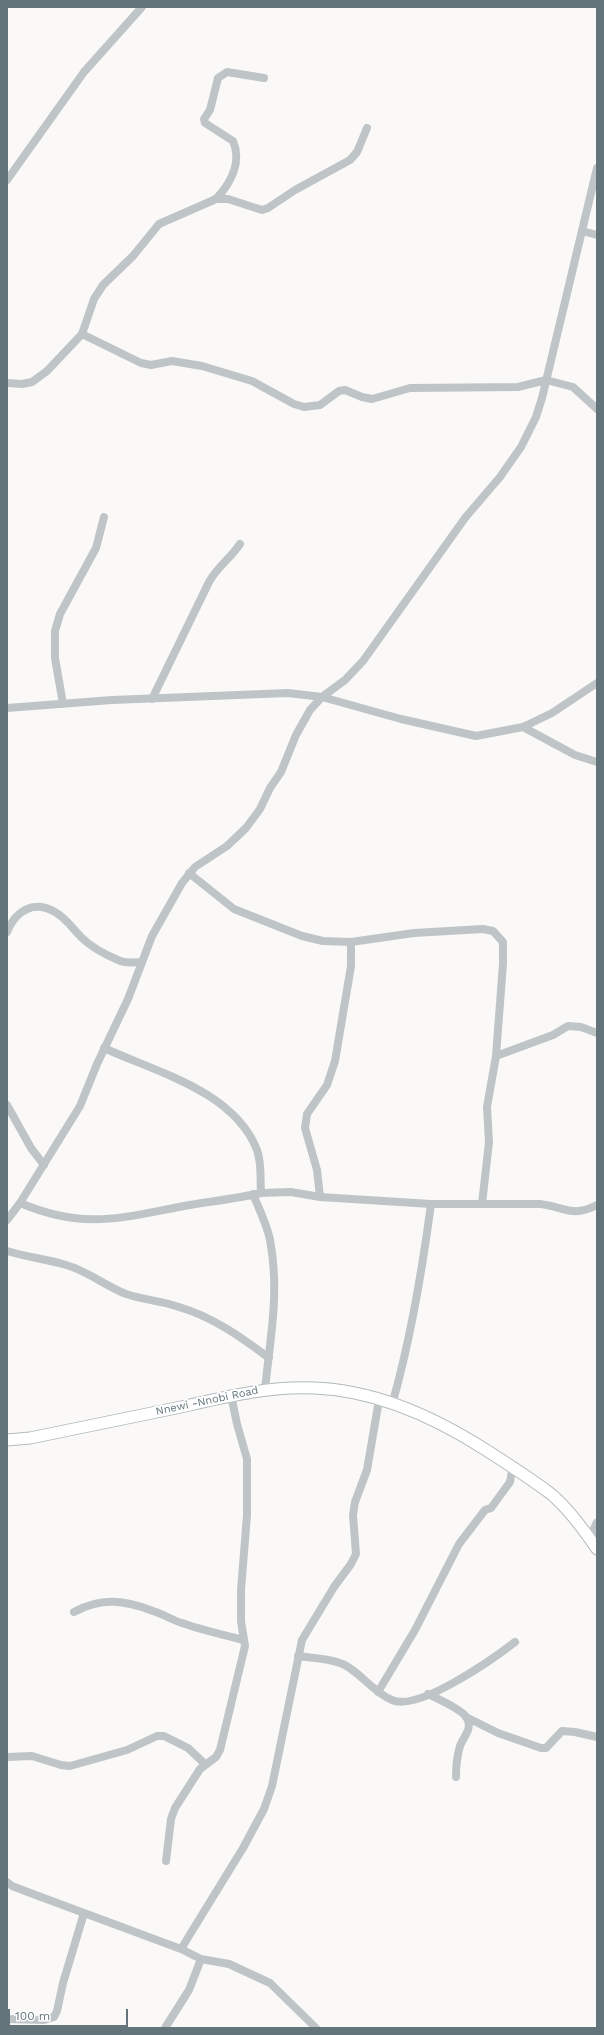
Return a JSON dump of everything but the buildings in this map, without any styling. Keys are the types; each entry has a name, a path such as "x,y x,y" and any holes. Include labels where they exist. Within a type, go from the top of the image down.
{"main road":[{"name":"Nnewi -Nnobi Road","path":"7,1440 30,1438 231,1395 265,1390 314,1388 363,1395 392,1404 454,1429 513,1466 552,1495 581,1526 597,1549"}],"street":[{"path":"7,180 84,72 142,7"},
{"path":"7,383 22,384 32,382 47,371 82,334 94,299 103,285 133,256 154,228 166,220 215,199 222,192 234,172 236,157 233,141 205,123 204,119 210,110 218,78 227,72 264,78"},
{"path":"215,199 228,199 262,210 268,208 295,190 350,160 358,152 367,128"},
{"path":"7,1220 20,1203 80,1106 104,1048 122,1012 152,936 163,913 189,873 201,861 227,846 246,828 260,809 270,788 281,772 304,720 322,697 345,680 363,661 465,518 500,477 521,447 536,417 597,168"},
{"path":"582,231 597,235"},
{"path":"82,334 141,363 151,365 172,361 202,366 252,382 294,404 304,407 320,405 339,390 345,390 362,397 372,399 410,388 511,387 546,380 573,387 597,409"},
{"path":"63,704 55,658 55,631 60,614 96,548 104,517"},
{"path":"152,699 209,582 216,570 233,554 240,544"},
{"path":"7,708 152,699 288,693 322,697 394,717 476,736 523,727 552,713 597,683"},
{"path":"523,727 575,755 597,762"},
{"path":"189,873 234,909 302,936 323,941 351,942 414,933 483,929 494,931 499,935 503,942 503,964 496,1056 487,1107 489,1147 482,1204"},
{"path":"7,932 16,915 23,910 32,907 45,908 61,916 82,938 119,961 142,962"},
{"path":"320,1197 317,1170 308,1145 305,1128 307,1114 327,1085 335,1061 351,966 351,942"},
{"path":"496,1056 553,1035 568,1026 581,1027 597,1033"},
{"path":"104,1048 136,1063 172,1076 228,1110 257,1150 257,1194 270,1240 275,1282 272,1333 265,1390"},
{"path":"7,1105 31,1148 44,1165"},
{"path":"20,1203 45,1214 89,1221 135,1216 257,1194 291,1192 320,1197 431,1204 540,1204 554,1206 576,1213 597,1205"},
{"path":"392,1404 407,1352 422,1272 431,1204"},
{"path":"7,1251 27,1257 65,1264 81,1270 125,1293 142,1299 178,1306 206,1316 269,1358"},
{"path":"166,1861 175,1808 200,1769 216,1757 220,1750 244,1646 241,1621 241,1590 247,1515 247,1459 237,1424 231,1395"},
{"path":"181,1949 264,1809 272,1786 302,1640 356,1554 353,1515 355,1502 367,1470 379,1400"},
{"path":"378,1692 415,1630 459,1544 485,1510 491,1508 510,1482 513,1466"},
{"path":"590,1539 597,1523"},
{"path":"74,1612 99,1602 125,1604 152,1610 183,1624 244,1640"},
{"path":"298,1656 340,1663 378,1692 393,1701 405,1703 428,1694 473,1671 515,1642"},
{"path":"428,1694 466,1717 498,1733 541,1748 546,1748 562,1731 575,1732 597,1737"},
{"path":"456,1777 456,1762 460,1744 469,1727 466,1717"},
{"path":"7,1757 32,1756 61,1766 70,1766 127,1750 157,1736 164,1736 188,1748 205,1764"},
{"path":"7,1882 12,1886 181,1949 201,1959 229,1964 270,1983 316,2028"},
{"path":"7,2019 44,2020 54,2017 57,2011 63,1983 84,1913"},
{"path":"165,2028 190,1990 201,1959"}]}
